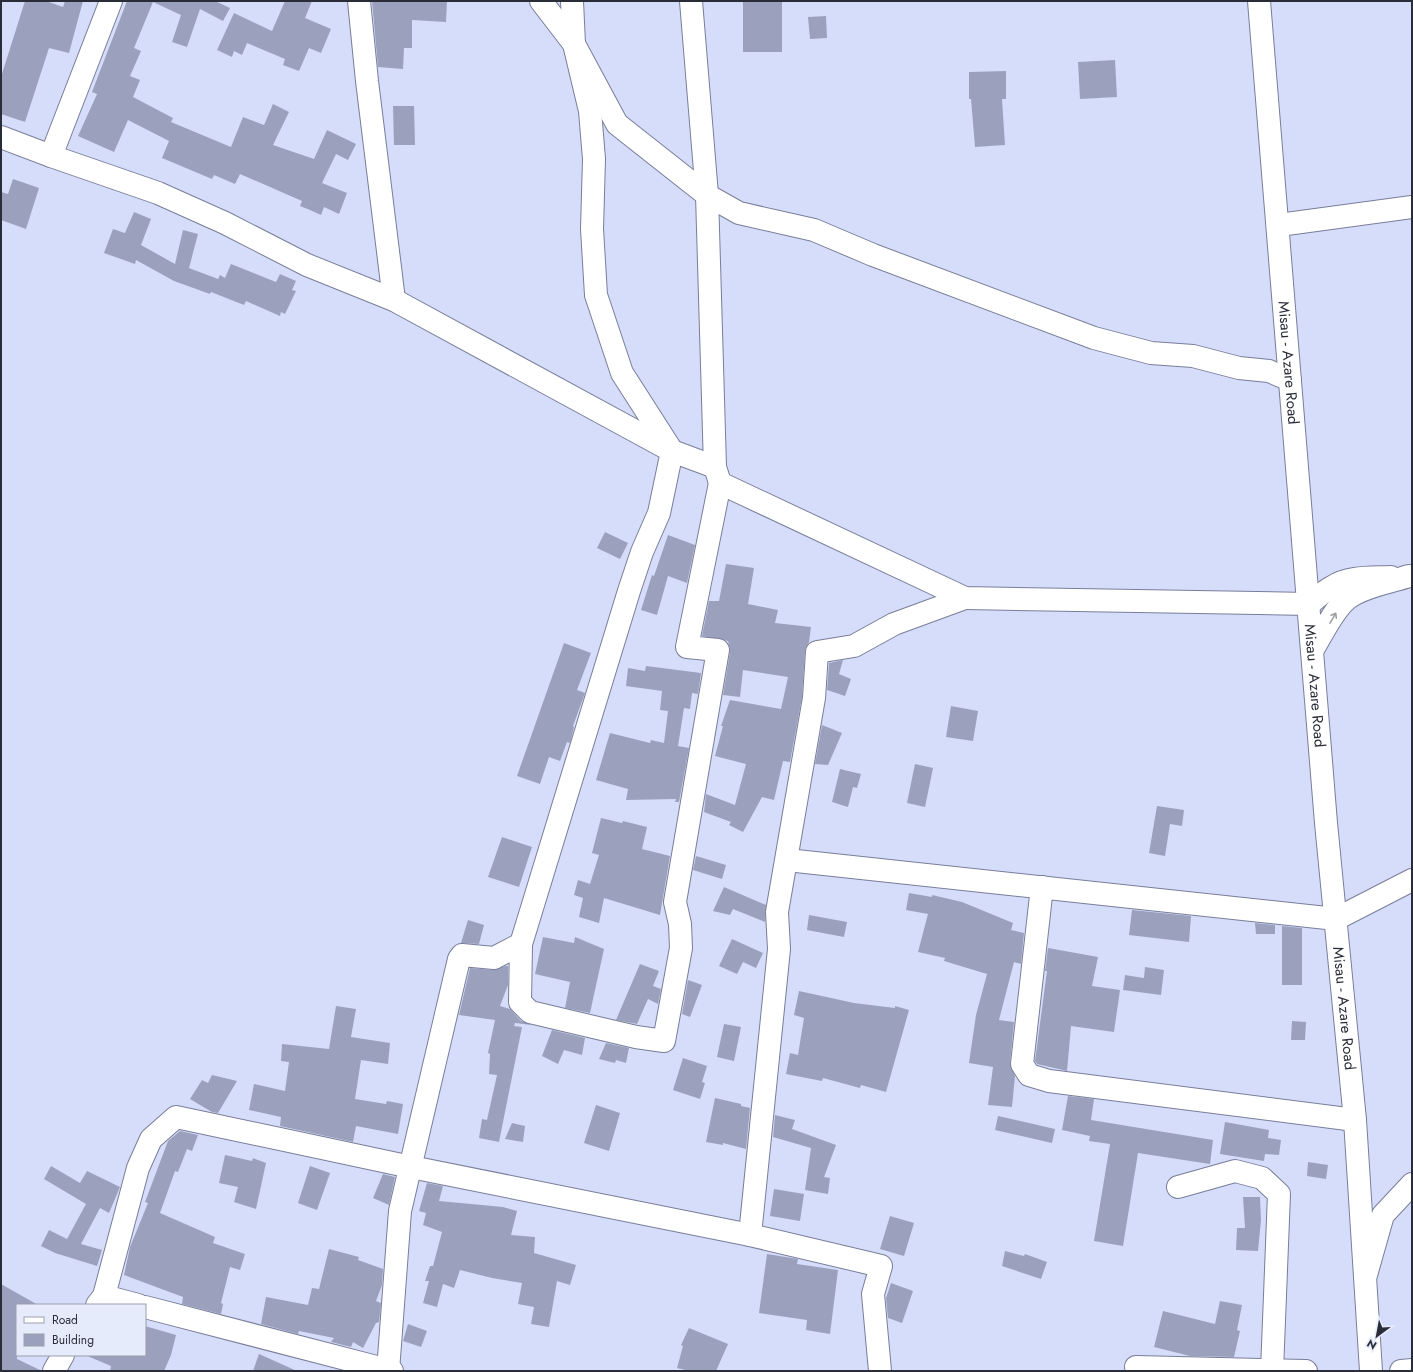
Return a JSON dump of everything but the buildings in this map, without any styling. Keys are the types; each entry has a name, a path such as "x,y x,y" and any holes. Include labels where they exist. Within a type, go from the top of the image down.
{"street":[{"path":"51,156 111,1"},
{"path":"359,1 367,81 394,300"},
{"path":"541,1 574,44 617,124 707,195 739,213 814,230 873,255 1094,338 1151,353 1193,356 1240,368 1269,371 1290,380"},
{"path":"572,1 574,44 590,111 594,159 592,228 596,295 622,373 672,451 659,513 642,552 629,591 521,944 520,1002 530,1012 636,1037 664,1041 681,948 680,924 675,902 718,650 687,648 718,475 707,195 691,1"},
{"name":"Misau - Azare Road","path":"1259,1 1279,225 1312,651 1355,1120 1371,1371"},
{"path":"1,137 158,193 225,224 307,265 394,300 718,475 966,598"},
{"path":"1279,225 1412,207"},
{"path":"750,1235 779,949 777,912 814,698 817,652 854,646 894,624 966,598 1309,604 1332,587 1342,582 1355,579 1410,576"},
{"path":"1312,651 1339,606 1348,598 1360,592 1410,576"},
{"path":"787,860 1336,919 1412,880"},
{"path":"1042,887 1022,1064 1029,1075 1049,1081 1355,1120"},
{"path":"146,1307 390,1371 400,1211 459,959 462,956 494,958 521,944"},
{"path":"129,1304 101,1301 138,1168 151,1140 176,1117 411,1167 750,1235 880,1266 873,1294 880,1371"},
{"path":"1178,1186 1235,1171 1262,1178 1279,1194 1272,1371"},
{"path":"1366,1275 1383,1216 1412,1184"},
{"path":"1383,1216 1412,1210"},
{"path":"54,1371 62,1356"},
{"path":"1136,1367 1306,1371"},
{"path":"1401,1371 1412,1370"}]}
